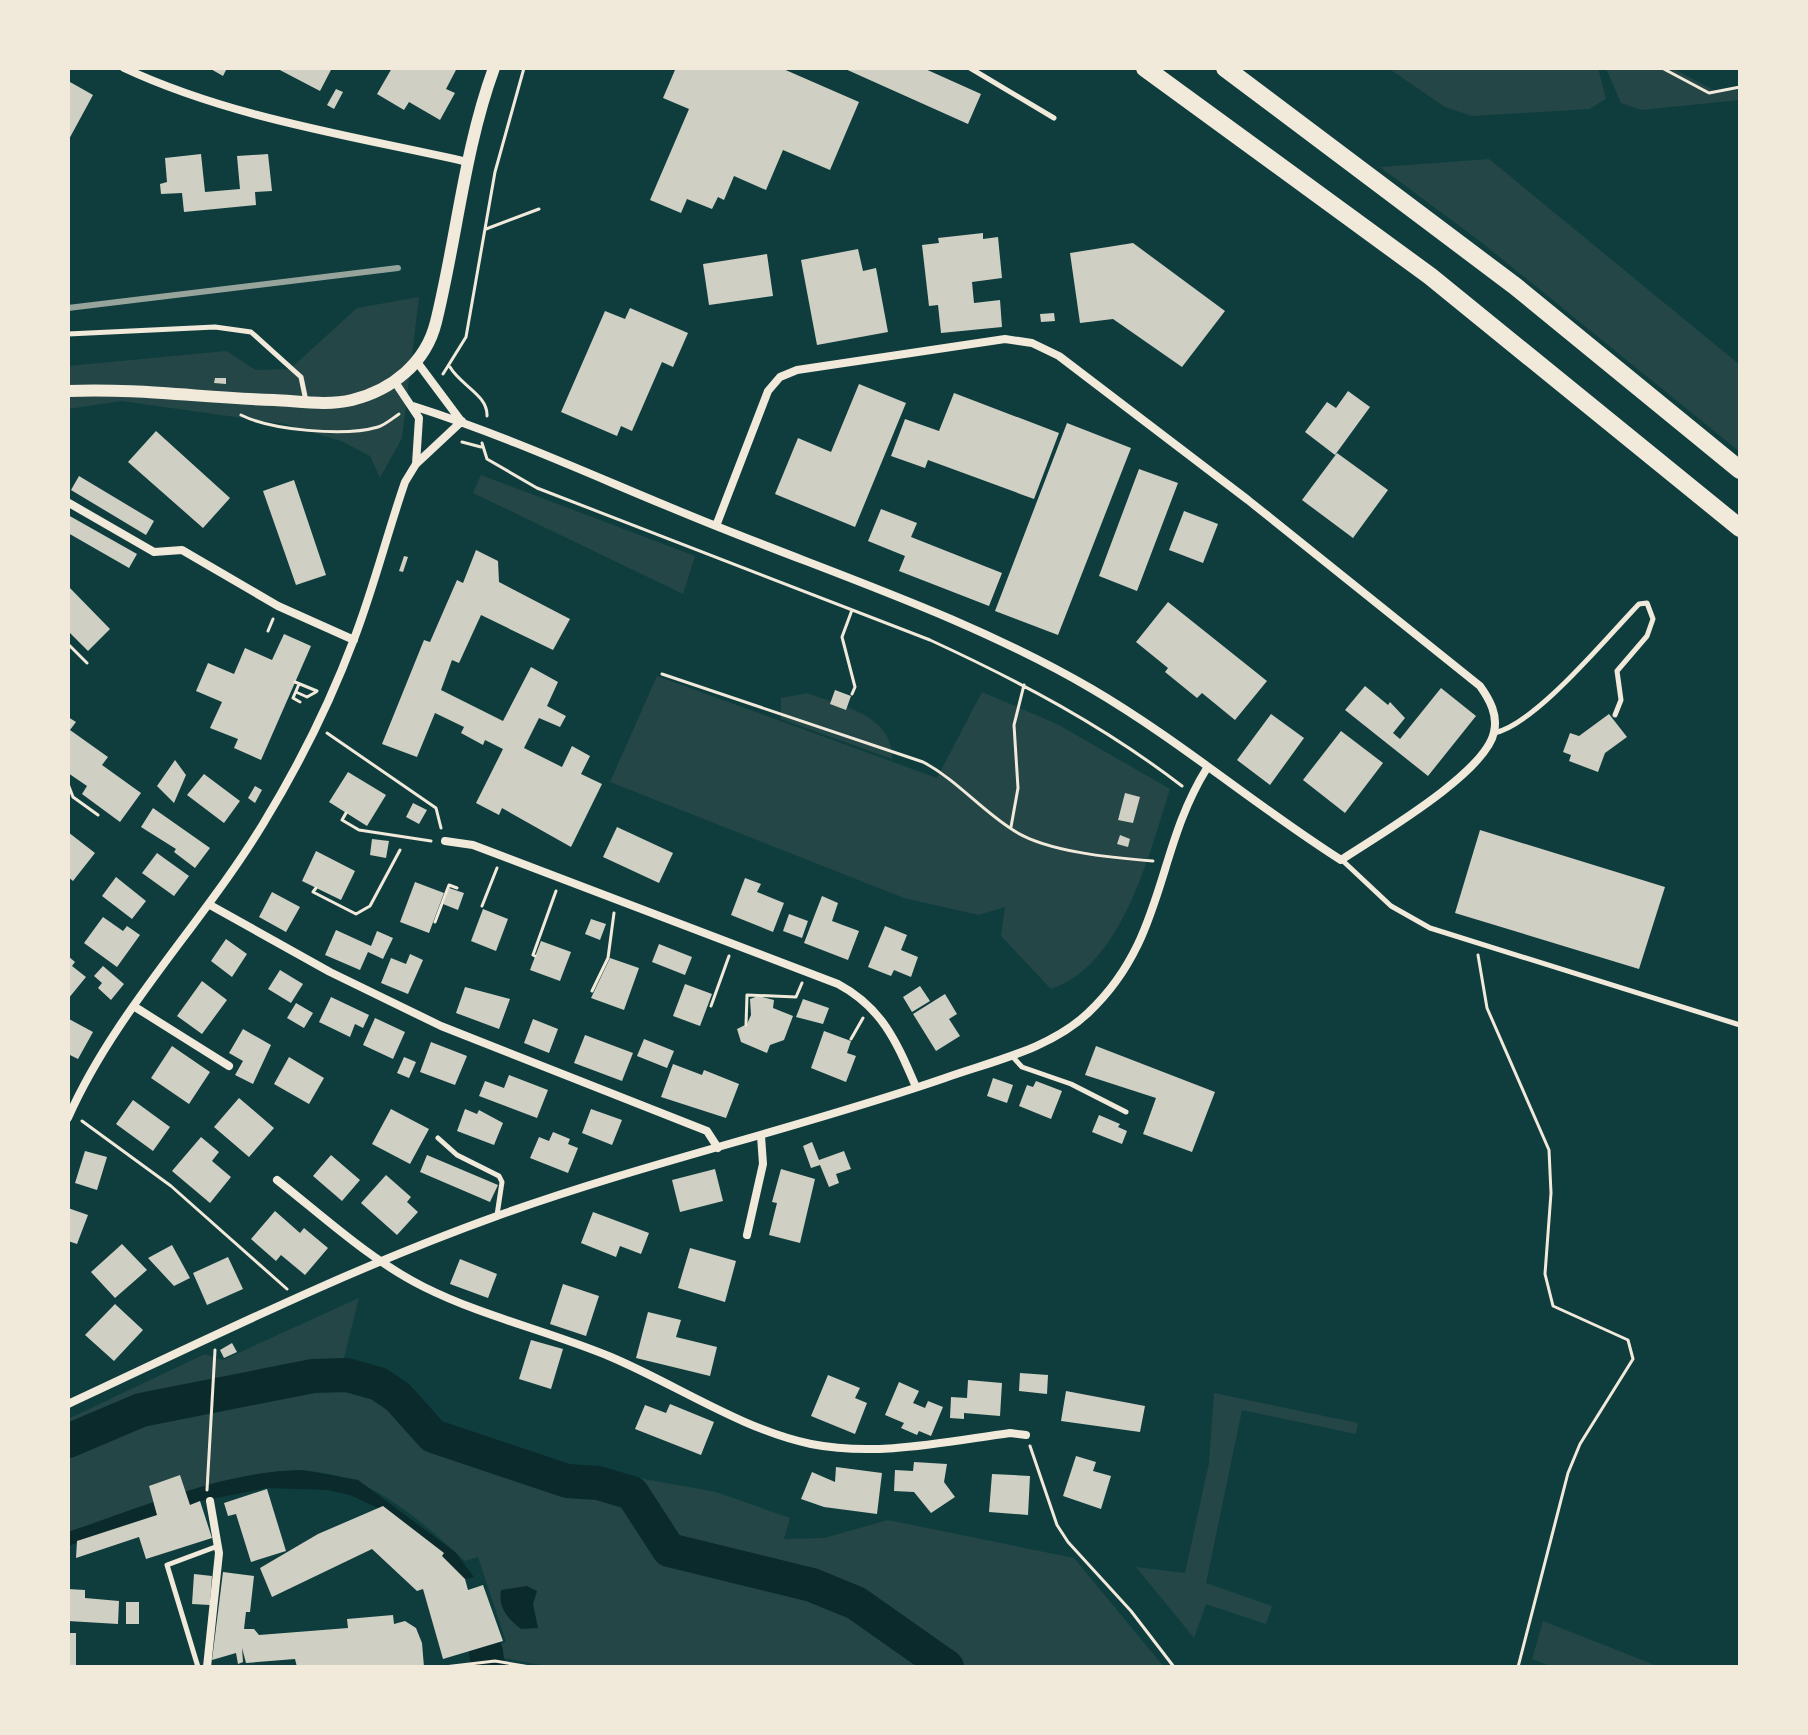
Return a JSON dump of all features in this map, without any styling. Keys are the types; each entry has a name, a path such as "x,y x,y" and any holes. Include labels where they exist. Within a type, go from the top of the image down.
{"highway":[{"path":"1145,68 1430,276 1740,528"},
{"path":"1225,68 1515,286 1740,470"}],"street":[{"path":"124,68 144,72 264,116 468,162"},
{"path":"68,391 108,389 306,402 350,401 395,382 417,362 435,327 468,162 494,68"},
{"path":"413,406 462,421 716,526 965,624 1030,655 1094,690 1341,860 1457,779 1488,747 1494,733 1495,715 1480,686 1248,500 1059,356 1032,343 1005,339 797,370 780,377 768,391 716,526"},
{"path":"417,362 462,421"},
{"path":"395,382 419,418 416,464"},
{"path":"69,1116 135,1007 210,905 265,821 317,727 354,640 398,502 416,464 462,421"},
{"path":"69,503 154,552 182,550 278,606 354,640"},
{"path":"68,1404 379,1260 496,1216 590,1184 761,1136 916,1087 1046,1041 1075,1024 1114,986 1148,928 1191,793 1207,768"},
{"path":"445,841 473,845 838,984 871,1005 894,1035 916,1087"},
{"path":"210,905 385,1001 707,1131 718,1148"},
{"path":"135,1007 229,1066"},
{"path":"747,1235 763,1164 761,1136"},
{"path":"277,1180 379,1260 422,1286 480,1313 611,1357 776,1434 811,1444 894,1449 1010,1433 1026,1435"},
{"path":"207,1667 218,1546 210,1501"}],"lane":[{"path":"970,68 1054,118"},
{"path":"68,334 215,327 251,332 301,377 306,402"},
{"path":"1494,733 1509,730 1533,712 1639,604 1647,603 1653,619 1647,636 1617,671 1621,700 1615,715"},
{"path":"1341,860 1391,906 1409,918 1740,1025"},
{"path":"1011,1055 1022,1067 1071,1084 1126,1112"},
{"path":"438,1138 457,1155 499,1176 502,1182 496,1216"},
{"path":"198,1667 167,1565 218,1546"}],"path":[{"path":"434,384 450,367 466,337 495,172 524,68"},
{"path":"1662,68 1709,93 1740,87"},
{"path":"486,229 539,209"},
{"path":"450,367 458,382 482,399 488,411 481,447 487,459 537,488 930,640 1024,685 1091,723 1191,793"},
{"path":"232,410 259,424 338,431 378,427 413,406"},
{"path":"852,610 842,637 855,687 852,694"},
{"path":"268,631 273,619"},
{"path":"68,644 87,663"},
{"path":"662,674 923,762 944,773 1011,829 1031,841 1169,863"},
{"path":"300,702 293,698 297,683 307,688"},
{"path":"1011,829 1018,788 1014,725 1024,685"},
{"path":"296,692 307,697 316,692"},
{"path":"317,727 436,808 445,841 411,840 359,830 342,820 346,813"},
{"path":"68,784 73,797 98,815"},
{"path":"316,888 313,892 356,914 370,906 400,850"},
{"path":"482,906 501,857"},
{"path":"535,956 560,880"},
{"path":"435,922 449,885 457,888"},
{"path":"592,991 608,958 612,918 618,901"},
{"path":"1476,941 1487,1008 1549,1150 1551,1193 1545,1274 1553,1306 1628,1340 1633,1359 1580,1444 1568,1473 1518,1667"},
{"path":"711,1006 733,944"},
{"path":"746,1025 747,995 796,997 806,972"},
{"path":"851,1039 871,1005"},
{"path":"69,1116 171,1186 295,1297"},
{"path":"210,1501 206,1486 215,1358"},
{"path":"1026,1435 1057,1525 1068,1542 1131,1611 1174,1667"},
{"path":"444,1667 481,1661 530,1667"}],"shaded area":[{"path":"1388,68 1598,68 1606,99 1589,109 1472,116 1445,107"},
{"path":"1606,68 1672,68 1717,92 1740,90 1740,100 1641,110 1621,103"},
{"path":"1489,159 1740,365 1740,452 1481,242 1380,167"},
{"path":"419,297 402,438 380,478 370,456 341,441 285,424 122,401 68,409 68,366 226,351 256,370 290,369 357,308"},
{"path":"481,475 695,556 683,594 473,493"},
{"path":"657,676 937,778 982,692 1057,724 1170,789 1142,875 1115,932 1097,957 1076,976 1051,989 1001,936 1005,907 979,915 904,898 610,782"},
{"path":"807,693 849,708 875,722 890,744 892,759 781,719 781,698"},
{"path":"359,1298 342,1366 385,1375 399,1384 442,1430 544,1461 716,1492 790,1518 784,1539 824,1538 888,1520 1074,1558 1164,1667 550,1667 494,1656 491,1648 506,1642 478,1557 465,1561 398,1505 368,1487 338,1476 306,1471 271,1472 186,1493 180,1475 149,1486 154,1504 68,1532 68,1419 205,1354 223,1360"},
{"path":"1214,1393 1358,1423 1356,1434 1242,1410 1206,1583 1272,1606 1266,1624 1206,1604 1194,1638 1136,1567 1185,1573 1209,1463"},
{"path":"303,1470 358,1480 455,1552 474,1577 462,1580 378,1508 350,1495 328,1490 267,1488 200,1501 68,1546 68,1532 184,1492 243,1477"},
{"path":"527,1586 537,1591 533,1604 538,1628 521,1629 508,1617 500,1597 501,1590"},
{"path":"1543,1621 1660,1667 1552,1667 1532,1659"}],"building":[{"path":"209,68 227,68 223,76"},
{"path":"276,68 332,68 320,91"},
{"path":"392,68 457,68 446,89 455,93 440,120 409,102 404,110 377,94"},
{"path":"670,68 781,68 859,102 830,170 783,150 766,190 734,176 724,200 718,197 712,209 687,199 681,213 650,200 689,109 663,98 675,70"},
{"path":"843,68 923,68 981,94 968,124"},
{"path":"70,82 93,95 68,141 68,85"},
{"path":"336,89 343,92 334,109 327,105"},
{"path":"201,154 205,192 240,189 237,156 268,154 272,191 255,192 256,205 184,212 182,193 161,194 160,184 167,182 165,158"},
{"path":"983,233 983,239 998,237 1002,278 972,282 974,303 1000,300 1002,327 941,333 938,305 929,306 922,245 939,243 938,238"},
{"path":"1133,243 1225,311 1182,367 1113,319 1080,323 1070,253"},
{"path":"858,249 863,271 876,268 888,332 817,345 801,260"},
{"path":"767,254 773,296 709,305 703,264"},
{"path":"630,308 688,333 673,367 662,362 632,431 621,426 617,436 561,412 605,311 625,319"},
{"path":"1054,313 1055,321 1041,322 1040,314"},
{"path":"215,378 226,378 226,384 214,383"},
{"path":"859,384 906,403 855,527 775,494 798,438 831,452"},
{"path":"1348,391 1370,407 1335,455 1305,432 1327,402 1336,408"},
{"path":"954,393 1059,433 1034,499 928,460 925,468 891,456 905,419 939,431"},
{"path":"1067,423 1131,448 1058,635 995,611"},
{"path":"156,431 230,498 203,528 128,462"},
{"path":"1337,453 1388,490 1353,538 1302,500"},
{"path":"1139,469 1178,483 1137,591 1099,576"},
{"path":"79,476 154,521 146,535 71,490"},
{"path":"294,480 326,575 296,585 263,491"},
{"path":"881,509 917,523 911,537 1002,573 989,606 899,571 905,556 868,541"},
{"path":"1184,511 1218,524 1203,563 1169,550"},
{"path":"68,515 137,554 129,568 68,533"},
{"path":"476,550 498,561 499,582 570,619 553,650 481,615 459,663 452,660 441,690 503,721 531,667 558,682 547,706 566,716 560,727 539,718 524,748 562,767 572,746 590,756 581,774 602,784 571,847 502,808 499,815 476,803 503,749 485,740 483,745 461,733 464,727 435,713 417,757 382,744 424,640 430,642 457,580 463,583"},
{"path":"404,556 408,557 403,572 399,571"},
{"path":"68,586 110,629 88,651 68,631"},
{"path":"1168,602 1267,681 1235,720 1202,693 1197,698 1165,672 1168,668 1136,642"},
{"path":"284,634 311,646 261,760 234,748 238,739 210,728 222,702 196,691 208,663 234,674 245,648 272,660"},
{"path":"1365,686 1388,705 1390,702 1405,718 1393,733 1400,739 1441,688 1476,716 1428,776 1345,710"},
{"path":"835,690 851,696 846,710 830,704"},
{"path":"1271,714 1304,738 1270,785 1237,760"},
{"path":"1609,714 1627,737 1605,753 1598,772 1569,761 1571,755 1563,752 1570,733 1579,736"},
{"path":"68,717 76,722 70,730 108,757 102,765 141,793 120,822 82,794 87,786 68,773"},
{"path":"1341,731 1383,763 1345,813 1303,780"},
{"path":"175,760 186,775 174,803 157,786"},
{"path":"348,772 386,795 367,826 329,802"},
{"path":"204,774 240,801 224,823 187,795"},
{"path":"255,786 262,790 255,803 248,798"},
{"path":"1125,793 1140,797 1133,823 1118,820"},
{"path":"413,803 427,810 419,824 406,817"},
{"path":"153,808 210,848 195,868 174,852 176,849 141,827"},
{"path":"617,827 673,853 659,883 603,857"},
{"path":"1480,830 1665,887 1639,969 1455,913"},
{"path":"68,832 95,853 73,881 68,877"},
{"path":"1120,835 1130,839 1128,847 1117,844"},
{"path":"372,839 389,841 386,858 370,855"},
{"path":"316,851 355,871 341,900 302,881"},
{"path":"157,853 189,876 174,896 142,873"},
{"path":"116,877 146,901 132,919 102,896"},
{"path":"745,878 761,884 757,892 784,903 773,932 731,915"},
{"path":"415,882 444,893 429,933 400,922"},
{"path":"449,888 464,893 458,910 443,904"},
{"path":"272,892 300,907 286,932 259,917"},
{"path":"822,896 838,903 832,921 859,931 848,960 804,943"},
{"path":"483,909 508,919 496,951 471,941"},
{"path":"789,914 808,921 802,938 783,931"},
{"path":"103,917 123,931 127,926 140,935 117,967 84,943"},
{"path":"591,919 606,924 600,940 585,934"},
{"path":"885,926 907,935 901,950 918,957 911,977 894,970 891,976 868,967"},
{"path":"336,930 371,946 377,931 393,938 383,959 368,952 360,970 325,955"},
{"path":"226,939 247,954 232,977 211,961"},
{"path":"541,941 571,952 560,981 530,970"},
{"path":"659,944 692,957 685,975 652,962"},
{"path":"410,954 423,960 408,994 381,983 391,958 406,964"},
{"path":"68,956 75,962 72,966 86,977 68,999"},
{"path":"610,958 639,968 624,1010 591,998"},
{"path":"103,966 124,984 111,1000 98,988 102,983 94,976"},
{"path":"280,970 303,984 291,1003 268,989"},
{"path":"202,981 227,1000 202,1034 177,1016"},
{"path":"685,984 712,994 700,1026 673,1016"},
{"path":"920,986 930,1001 912,1012 903,997"},
{"path":"465,987 510,999 499,1029 456,1013"},
{"path":"945,994 957,1014 949,1019 960,1036 936,1051 913,1014"},
{"path":"758,996 774,1000 773,1008 793,1016 784,1040 770,1045 767,1053 741,1042 737,1029 747,1024 751,1015 750,999"},
{"path":"331,997 369,1015 363,1028 355,1024 350,1037 319,1022"},
{"path":"803,999 829,1008 823,1024 796,1017"},
{"path":"296,1003 313,1013 304,1028 287,1018"},
{"path":"375,1018 405,1032 393,1059 363,1045"},
{"path":"69,1019 93,1032 78,1059 68,1054"},
{"path":"533,1019 558,1029 549,1053 524,1043"},
{"path":"243,1029 271,1045 253,1084 235,1075 243,1061 229,1053"},
{"path":"824,1031 851,1041 847,1053 856,1056 846,1082 811,1068"},
{"path":"585,1035 633,1053 622,1081 574,1063"},
{"path":"644,1039 674,1051 667,1068 637,1056"},
{"path":"431,1042 467,1056 455,1085 420,1072"},
{"path":"172,1046 210,1072 189,1104 151,1078"},
{"path":"1096,1046 1215,1092 1192,1152 1143,1134 1156,1098 1085,1075"},
{"path":"289,1057 324,1078 309,1104 274,1084"},
{"path":"404,1057 416,1062 409,1078 397,1073"},
{"path":"673,1064 702,1075 704,1070 739,1084 726,1118 661,1097"},
{"path":"509,1075 548,1090 537,1118 479,1096 485,1081 504,1088"},
{"path":"993,1078 1013,1085 1007,1103 987,1096"},
{"path":"1036,1081 1062,1091 1051,1119 1019,1106 1027,1085 1033,1087"},
{"path":"239,1098 274,1128 249,1157 214,1127"},
{"path":"133,1100 170,1127 153,1151 116,1124"},
{"path":"391,1109 429,1129 410,1164 372,1144"},
{"path":"465,1109 477,1114 479,1110 503,1123 494,1145 457,1131"},
{"path":"591,1109 622,1120 612,1145 582,1133"},
{"path":"1099,1115 1120,1124 1118,1127 1127,1131 1122,1144 1092,1132"},
{"path":"553,1132 570,1139 568,1144 578,1148 568,1173 530,1158 539,1137 549,1141"},
{"path":"201,1137 219,1152 212,1161 231,1177 210,1203 172,1171"},
{"path":"812,1142 819,1160 844,1151 851,1169 836,1174 839,1183 829,1187 820,1165 811,1168 803,1146"},
{"path":"85,1151 107,1157 97,1190 75,1183"},
{"path":"331,1155 360,1180 342,1201 313,1176"},
{"path":"427,1155 498,1185 490,1202 420,1172"},
{"path":"715,1169 723,1201 680,1212 672,1180"},
{"path":"781,1169 815,1179 800,1243 769,1235 777,1203 772,1202"},
{"path":"386,1175 411,1197 407,1202 418,1212 397,1235 361,1203"},
{"path":"68,1208 88,1215 77,1244 68,1241"},
{"path":"275,1211 300,1233 304,1228 328,1248 305,1275 281,1255 276,1261 251,1239"},
{"path":"593,1212 649,1233 641,1254 620,1246 616,1257 581,1243"},
{"path":"122,1244 147,1270 115,1298 91,1272"},
{"path":"172,1245 190,1278 174,1286 148,1258"},
{"path":"690,1248 736,1261 725,1302 678,1288"},
{"path":"228,1257 243,1289 207,1305 193,1273"},
{"path":"460,1259 497,1274 488,1298 450,1284"},
{"path":"563,1284 599,1296 586,1336 550,1324"},
{"path":"115,1304 143,1330 114,1361 85,1335"},
{"path":"648,1312 681,1320 676,1337 717,1347 710,1376 636,1358"},
{"path":"531,1340 563,1349 551,1389 519,1379"},
{"path":"232,1343 237,1352 224,1358 220,1350"},
{"path":"1020,1373 1048,1375 1047,1394 1019,1391"},
{"path":"828,1375 860,1388 855,1398 867,1403 855,1434 811,1416"},
{"path":"968,1380 1002,1383 1000,1416 964,1413 964,1419 950,1418 951,1397 967,1398"},
{"path":"899,1382 919,1391 913,1403 925,1408 928,1401 943,1407 931,1436 919,1431 917,1435 901,1428 904,1423 885,1415"},
{"path":"1066,1391 1145,1406 1140,1432 1061,1421"},
{"path":"670,1404 714,1422 701,1455 635,1429 645,1405 666,1413"},
{"path":"1076,1456 1096,1462 1093,1471 1111,1476 1101,1509 1063,1496"},
{"path":"914,1462 947,1464 944,1482 955,1497 931,1513 914,1492 894,1491 895,1470 913,1471"},
{"path":"836,1467 882,1473 877,1514 824,1507 801,1499 812,1472 835,1482"},
{"path":"992,1474 1030,1476 1028,1515 989,1512"},
{"path":"180,1475 190,1505 200,1501 212,1538 146,1559 139,1537 76,1558 77,1541 157,1515 149,1486"},
{"path":"267,1489 286,1551 251,1562 236,1514 228,1516 224,1503"},
{"path":"383,1506 444,1553 442,1556 465,1579 468,1590 483,1585 503,1641 443,1659 423,1589 417,1591 372,1549 272,1597 260,1568 318,1534"},
{"path":"223,1572 254,1576 250,1612 246,1612 244,1629 254,1629 259,1635 348,1628 347,1619 393,1615 394,1624 405,1621 416,1628 422,1643 424,1667 297,1667 295,1659 246,1663 242,1648 243,1662 238,1664 236,1653 212,1660"},
{"path":"194,1574 212,1576 210,1605 192,1604"},
{"path":"68,1589 85,1590 85,1598 119,1601 118,1624 68,1621"},
{"path":"126,1602 139,1602 139,1624 126,1624"},
{"path":"68,1633 76,1633 76,1667 68,1667"}],"waterway":[{"path":"68,1441 141,1410 313,1376 347,1375 379,1384 398,1397 433,1436 567,1481 598,1483 632,1493 669,1550 812,1585 856,1603 947,1667"},
{"path":"486,1652 488,1667"}],"railway":[{"path":"68,308 398,268"}]}
